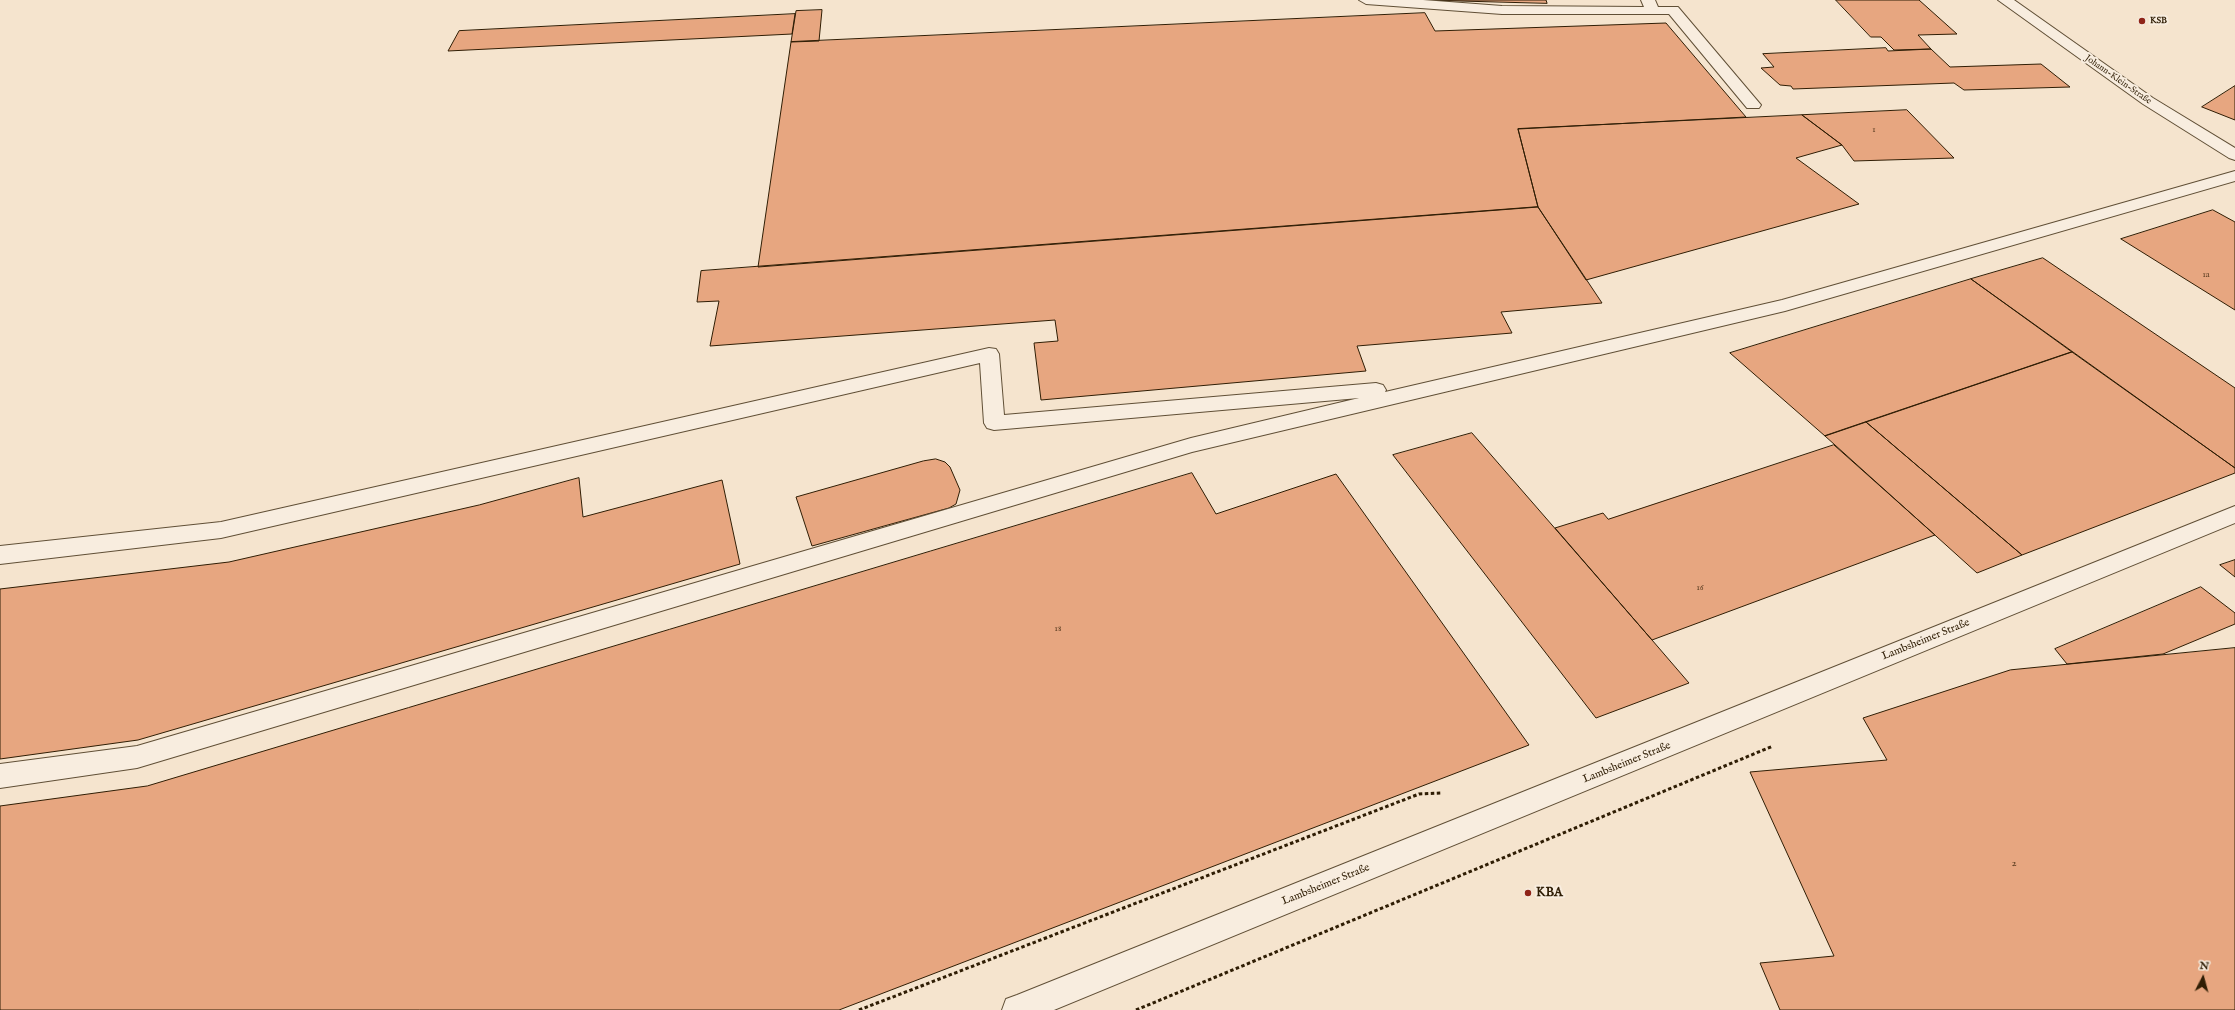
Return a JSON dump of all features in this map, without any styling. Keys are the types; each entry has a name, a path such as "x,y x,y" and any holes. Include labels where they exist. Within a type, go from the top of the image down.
{"street":[{"path":"1366,0 1502,10 1650,5 1673,10 1753,105"},
{"name":"Johann-Klein-Straße","path":"2005,0 2148,101 2235,155"},
{"path":"0,776 137,757 1191,445 1785,305 2235,176"},
{"path":"0,554 221,530 989,354 994,423 1455,383"},
{"name":"Lambsheimer Straße","path":"1017,1010 2235,514"}],"path":[{"path":"859,1010 1419,794 1447,792"}],"building":[{"path":"1423,0 1546,0 1547,3"},
{"path":"1836,0 1919,0 1957,34 1918,35 1931,49 1894,50 1881,37 1871,37"},
{"path":"822,10 819,41 791,42 796,11"},
{"path":"1425,13 1435,31 1666,23 1746,117 1518,129 1538,207 758,267 791,42"},
{"path":"795,14 792,34 448,51 459,31"},
{"path":"1886,48 1888,51 1931,49 1950,67 2041,64 2070,87 1964,90 1954,83 1793,89 1791,86 1780,85 1761,68 1774,67 1763,54"},
{"path":"2235,86 2235,120 2202,107"},
{"path":"1907,110 1954,158 1854,161 1842,145 1802,115"},
{"path":"1802,115 1842,145 1796,158 1859,204 1586,280 1538,207 1518,129"},
{"path":"1538,207 1602,303 1501,312 1512,333 1357,346 1366,371 1041,400 1034,343 1058,341 1055,320 710,346 719,301 697,302 701,271"},
{"path":"2213,210 2235,222 2235,310 2121,239"},
{"path":"2043,258 2235,388 2235,468 1971,279"},
{"path":"1971,279 2072,352 1825,436 1730,353"},
{"path":"2072,352 2235,468 2235,473 2022,555 1866,422"},
{"path":"1866,422 2022,555 1977,573 1825,436"},
{"path":"1472,433 1689,683 1596,718 1393,455"},
{"path":"1834,445 1935,535 1652,640 1555,528 1603,513 1608,519"},
{"path":"936,459 945,462 950,467 960,490 956,504 949,508 812,546 796,497 923,461"},
{"path":"1192,473 1216,514 1336,474 1529,745 839,1010 0,1010 0,806 147,786"},
{"path":"579,478 583,517 722,480 740,564 138,740 0,759 0,589 229,562 479,505"},
{"path":"2235,560 2235,577 2220,565"},
{"path":"2201,587 2235,613 2235,624 2163,654 2067,664 2055,649"},
{"path":"2235,648 2235,1010 1780,1010 1760,963 1834,956 1750,772 1887,760 1863,718 2010,670"}],"place":[{"name":"KSB","path":"2142,21"},
{"name":"KBA","path":"1528,893"}]}
